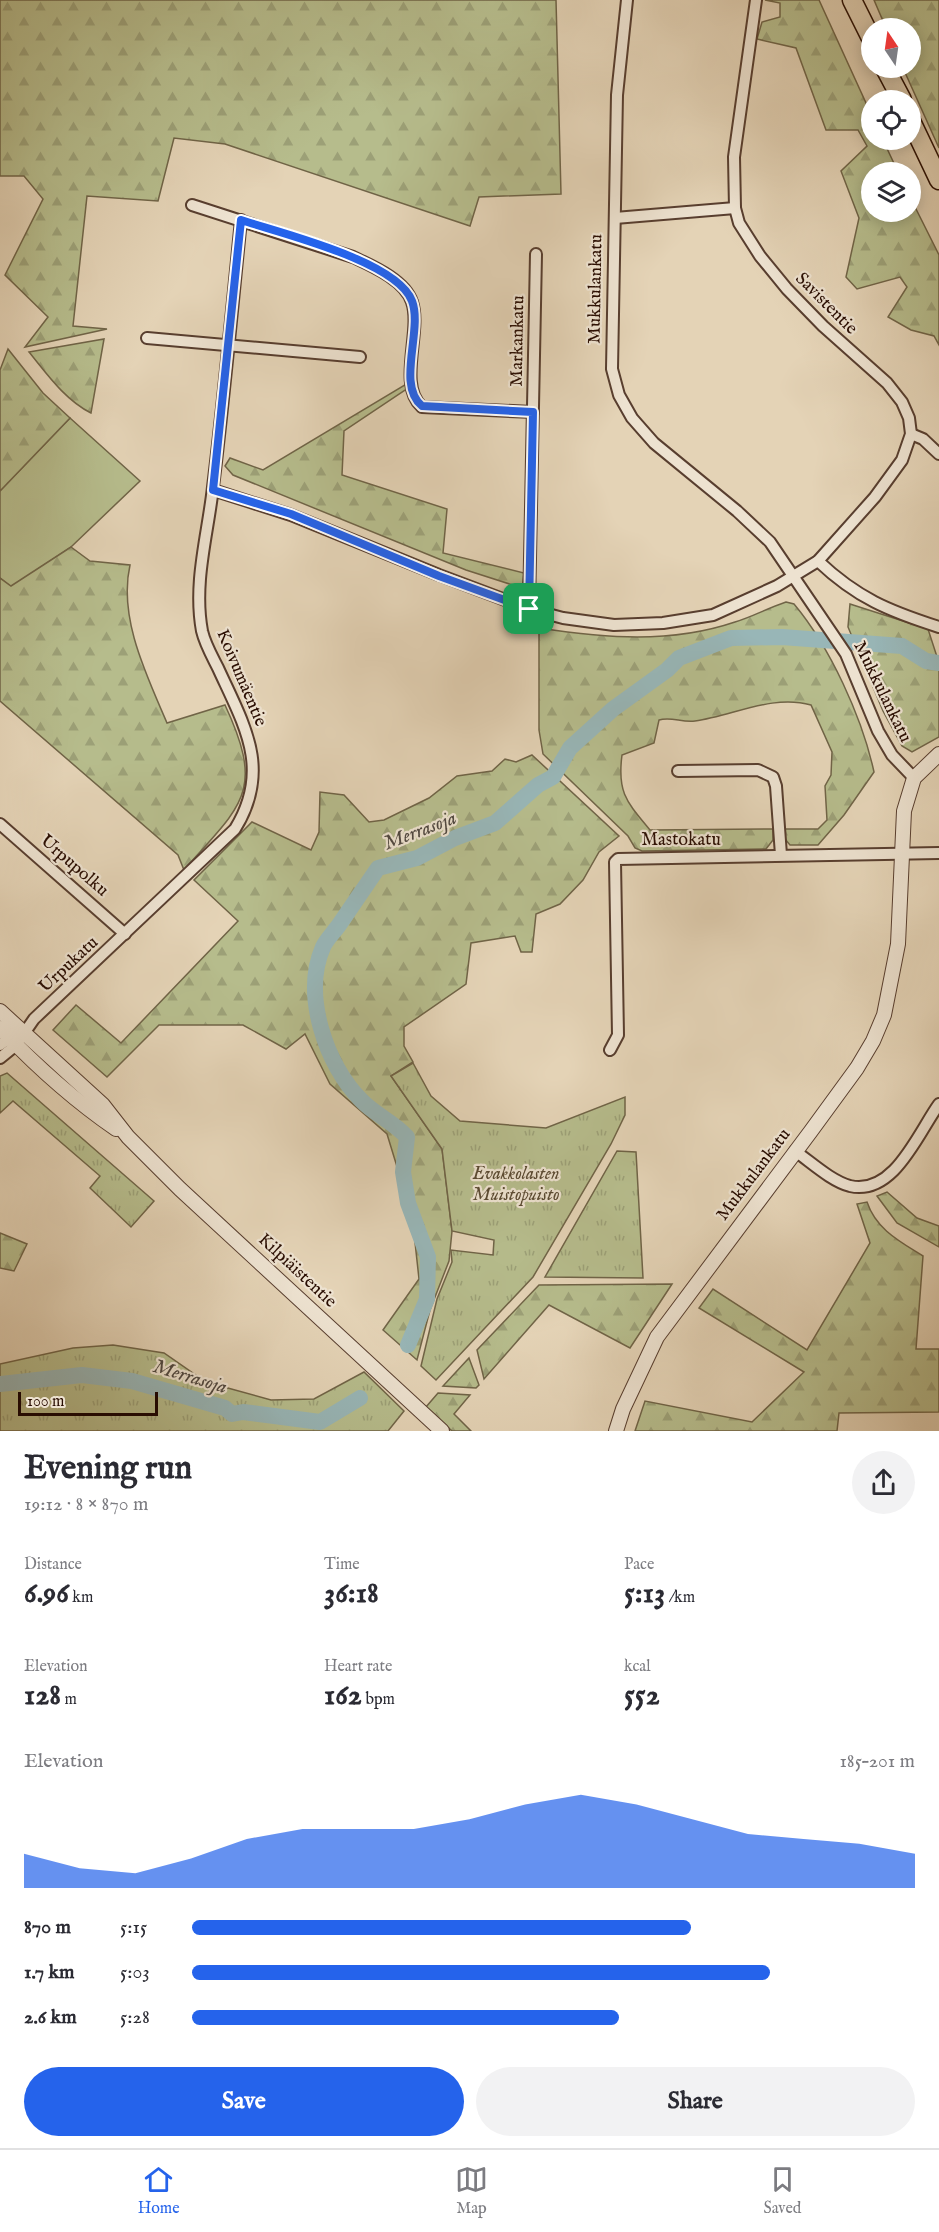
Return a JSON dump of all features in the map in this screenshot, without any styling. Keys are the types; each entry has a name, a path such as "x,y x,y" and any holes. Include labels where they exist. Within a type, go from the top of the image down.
{"highway":[{"path":"852,0 861,18"},
{"path":"864,0 872,18"},
{"path":"921,140 939,180"}],"street":[{"name":"Mukkulankatu","path":"616,1431 623,1408 657,1337 857,1068 884,1015 898,944 900,854 904,811 914,778 892,755 878,731 846,654 770,542 737,511 654,443 632,418 619,395 612,369 617,95 627,0"},
{"name":"Savistentie","path":"756,0 734,157 735,208 739,223 760,256 787,289 897,396 909,418 911,434"},
{"path":"192,205 376,267 396,283 412,301 415,329 411,364 415,401 422,406 439,409 533,412"},
{"path":"615,218 735,208"},
{"name":"Koivumäentie","path":"137,923 235,829 248,809 254,784 253,758 246,728 202,632 199,582 213,490 241,220"},
{"name":"Markankatu","path":"529,609 536,254"},
{"path":"147,338 360,357"},
{"path":"213,490 291,514 439,576 529,609 563,618 614,625 663,623 713,615 793,577 818,561 875,497 902,460 911,434 922,439 939,454"},
{"path":"818,561 843,585 865,599 939,627"},
{"path":"914,778 939,754"},
{"path":"678,771 758,770 773,777 776,786 781,855"},
{"name":"Urpupolku","path":"0,825 125,934"},
{"name":"Mastokatu","path":"610,1050 618,1035 615,862 618,859 939,853"},
{"name":"Urpukatu","path":"24,1031 137,923"},
{"name":"Kilpiäistentie","path":"0,1011 103,1105 128,1137 180,1189 438,1430"},
{"path":"0,1058 6,1039 24,1031"},
{"name":"Kilpiäistentie","path":"6,1039 94,1113 128,1137"},
{"path":"795,1151 850,1186 869,1187 884,1182 895,1171 939,1104"}],"green space":[{"path":"0,0 556,0 561,194 479,197 470,226 225,144 174,138 158,201 87,196 73,326 107,329 25,347 48,317 5,275 43,199 24,176 0,176"},
{"path":"765,0 819,0 861,92 861,135 858,130 826,130 796,48 757,39 762,22 780,17 780,3"},
{"path":"874,0 939,0 939,148 921,108 921,90 913,90 908,78 921,78 921,18 882,18"},
{"path":"863,150 888,150 893,162 861,162 861,222 921,222 921,219 939,255 939,345 934,336 911,330 888,317 907,287 900,277 857,289 846,277 859,218 841,171"},
{"path":"104,339 91,413 65,394 29,352"},
{"path":"8,349 43,393 70,418 0,491 0,370"},
{"path":"408,383 408,388 344,431 342,475 447,509 443,553 524,573 522,588 466,570 233,475 225,466 230,458 263,470"},
{"path":"70,418 140,481 71,547 11,587 0,578 0,491"},
{"path":"71,547 90,561 130,565 127,585 131,626 143,666 167,723 225,705 237,735 244,759 245,779 241,796 233,812 220,829 184,870 178,855 0,701 0,578 11,586"},
{"path":"786,602 794,604 832,662 853,706 874,772 844,815 818,845 790,845 785,839 784,829 818,829 827,820 825,786 831,775 832,752 811,705 782,702 695,721 659,720 654,743 622,755 623,788 635,812 650,830 773,829 773,840 766,849 642,851 635,848 628,836 543,754 539,730 539,628 637,637 686,634 741,620"},
{"path":"850,604 928,629 939,663 939,737 912,752 902,746 883,711 848,627"},
{"path":"532,755 619,836 599,852 583,880 560,904 536,914 532,952 521,952 515,936 471,943 466,984 404,1027 404,1046 413,1062 391,1076 442,1149 452,1231 449,1261 430,1310 417,1360 383,1330 419,1279 413,1224 403,1201 398,1170 387,1134 330,1084 305,1034 286,1049 243,1025 159,1025 107,1077 53,1030 76,1005 121,1043 238,921 194,880 252,822 311,850 319,832 320,792 344,795 369,822 384,820 429,798 457,776 492,771 505,759 516,762"},
{"name":"Evakkolasten Muistopuisto","path":"413,1063 431,1096 460,1121 546,1128 625,1097 625,1115 611,1144 533,1277 436,1380 421,1366 437,1299 452,1262 451,1250 493,1255 494,1240 452,1231 442,1149 391,1076"},
{"path":"7,1073 154,1201 131,1227 90,1188 100,1176 13,1101 0,1113 0,1076"},
{"path":"617,1151 636,1152 643,1278 545,1277"},
{"path":"887,1192 917,1218 939,1226 939,1247 897,1223 877,1196"},
{"path":"867,1202 882,1227 923,1256 916,1349 939,1349 939,1412 839,1413 837,1431 635,1431 645,1401 752,1422 804,1372 699,1308 713,1289 807,1350 870,1243 857,1204"},
{"path":"0,1233 27,1244 14,1271 0,1268"},
{"path":"672,1284 630,1348 549,1305 484,1379 477,1350 539,1285"},
{"path":"113,1345 164,1353 206,1382 271,1400 314,1399 364,1372 404,1411 388,1431 0,1431 0,1364 73,1348"},
{"path":"469,1358 479,1385 476,1388 443,1386"},
{"path":"438,1393 470,1395 454,1414 471,1431 452,1431 426,1407"}],"waterway":[{"name":"Merrasoja","path":"408,1345 427,1299 428,1257 408,1203 403,1172 407,1137 361,1100 337,1068 321,1028 315,986 317,966 324,944 378,868 417,858 455,838 495,823 538,785 553,777 570,748 613,709 667,670 679,658 731,638 782,637 902,646 926,661 939,663"},
{"name":"Merrasoja","path":"0,1384 82,1375 132,1381 225,1408 232,1414 243,1412 320,1422 360,1398"}],"route":[{"path":"241,220 353,257 376,267 407,293 412,301 415,329 411,364 412,388 415,401 422,406 439,409 533,412 529,609 439,576 291,514 213,490 241,220"}]}
